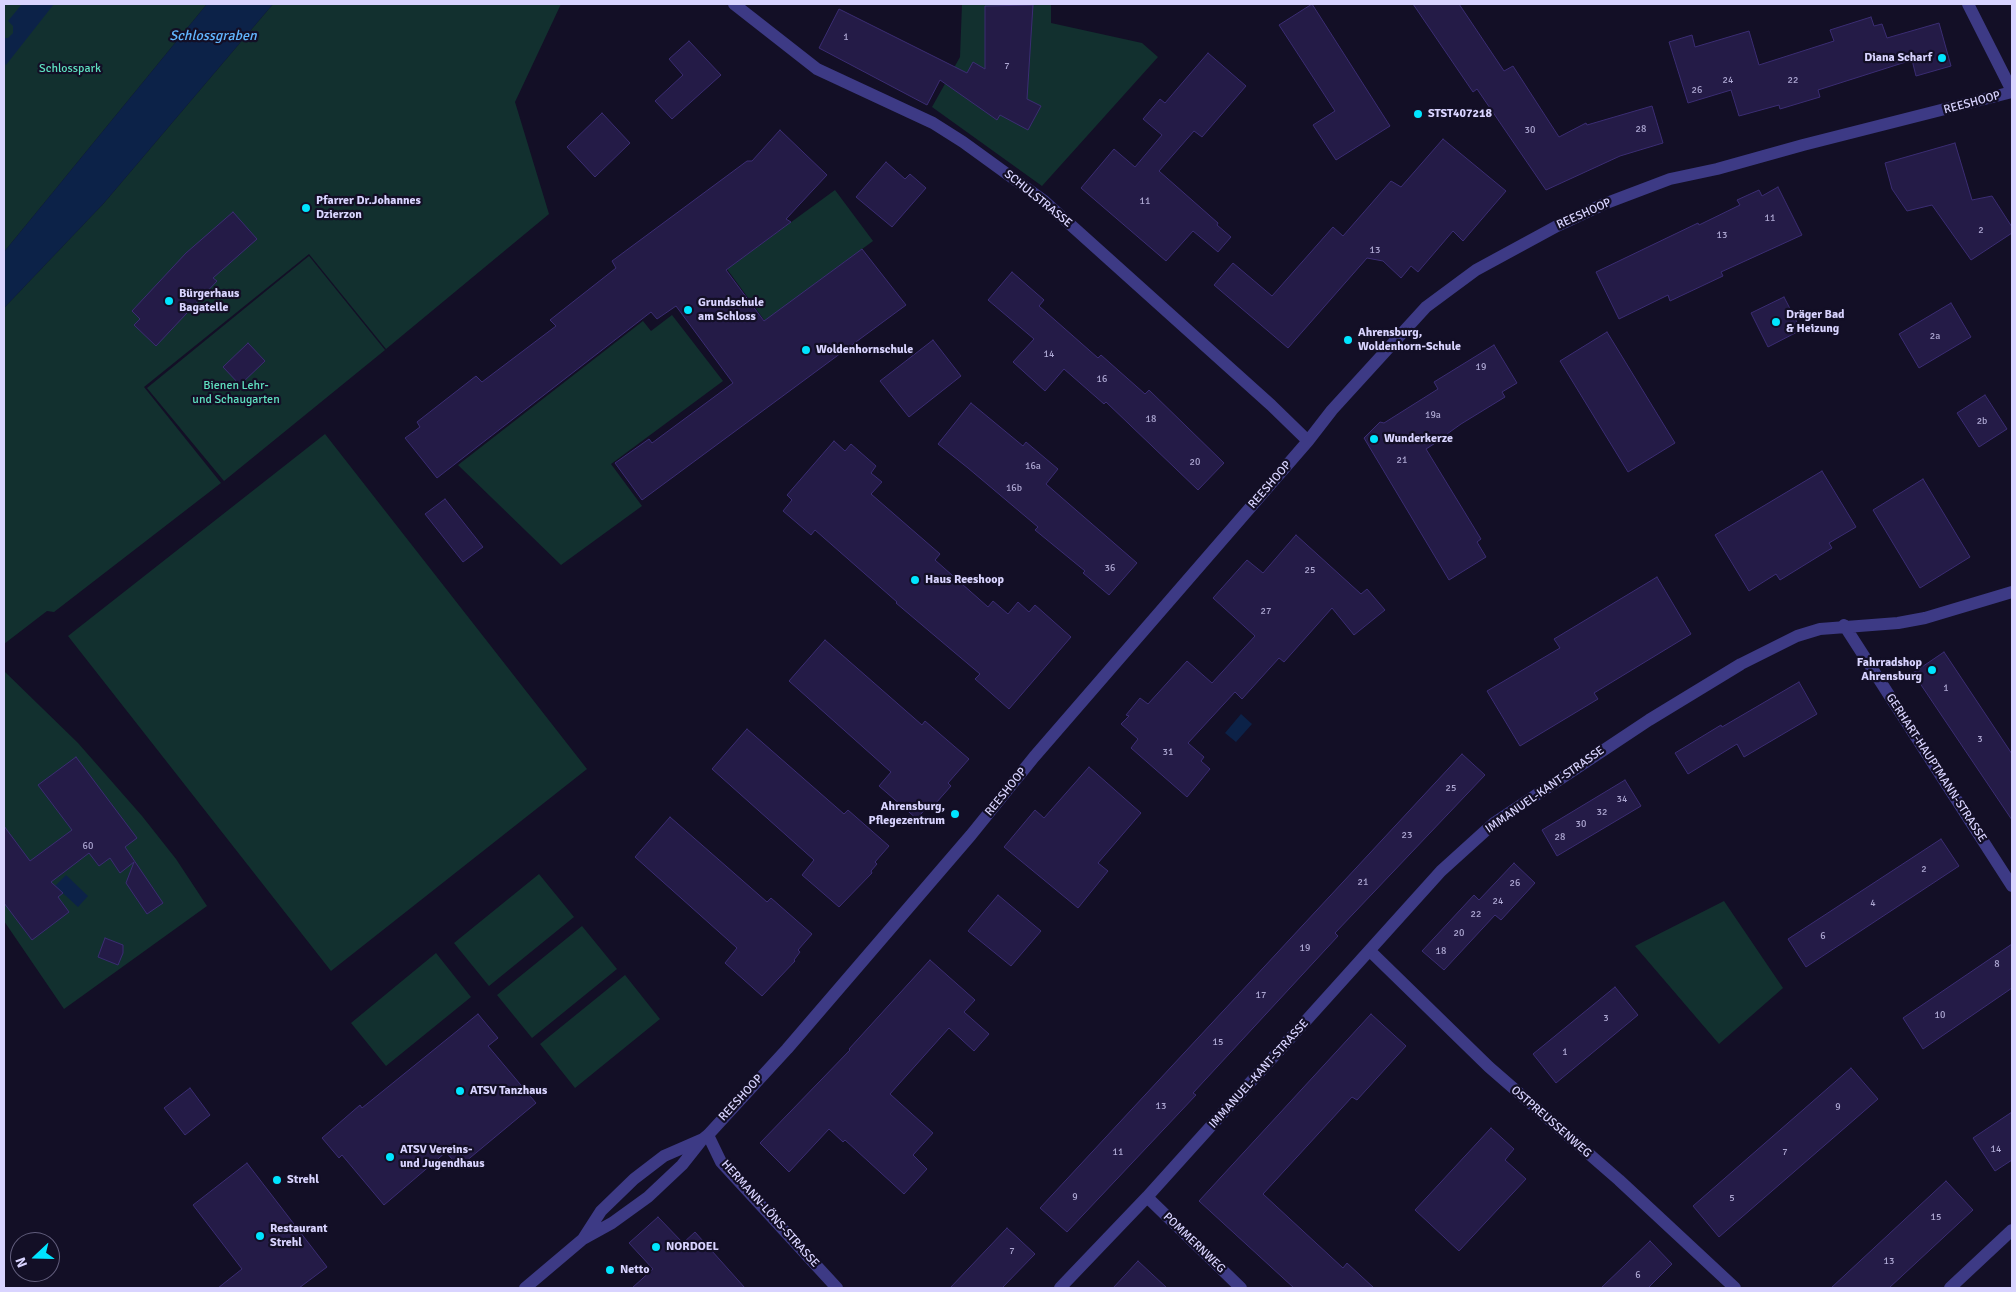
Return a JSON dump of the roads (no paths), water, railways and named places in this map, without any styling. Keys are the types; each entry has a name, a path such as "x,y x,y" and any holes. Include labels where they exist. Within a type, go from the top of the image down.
{"street":[{"name":"SCHULSTRASSE","path":"734,4 817,69 933,123 963,142 1043,200 1264,398 1308,442"},
{"path":"1968,4 2012,91"},
{"name":"REESHOOP","path":"525,1288 583,1239 612,1223 648,1196 682,1165 705,1137 787,1049 971,835 1034,757 1308,442 1332,410 1426,307 1476,270 1557,226 1604,204 1670,180 2012,91"},
{"name":"IMMANUEL-KANT-STRASSE","path":"1060,1288 1147,1197 1441,871 1494,822 1649,720 1741,664 1797,636 1820,628 1898,623 1925,618 2012,592"},
{"name":"GERHART-HAUPTMANN-STRASSE","path":"1844,625 2012,886"},
{"name":"OSTPREUSSENWEG","path":"1370,951 1489,1067 1619,1180 1735,1288"},
{"name":"REESHOOP","path":"583,1239 601,1211 634,1179 664,1156 705,1137"},
{"name":"HERMANN-LÖNS-STRASSE","path":"705,1137 720,1162 837,1288"},
{"name":"POMMERNWEG","path":"1147,1197 1241,1288"},
{"path":"1950,1288 2012,1230"}],"water":[{"path":"22,4 54,4 6,65 4,63 4,38 8,38 13,33 13,26 8,21"},
{"name":"Schlossgraben","path":"207,4 273,4 104,203 4,308 4,252"},
{"path":"1241,714 1252,724 1236,742 1225,733"},
{"path":"66,875 88,896 78,907 55,886"}],"place":[{"name":"Diana Scharf","path":"1942,58"},
{"name":"STST407218","path":"1418,114"},
{"name":"Pfarrer Dr.Johannes Dzierzon","path":"306,208"},
{"name":"Bürgerhaus Bagatelle","path":"169,301"},
{"name":"Grundschule am Schloss","path":"688,310"},
{"name":"Dräger Bad & Heizung","path":"1776,322"},
{"name":"Ahrensburg, Woldenhorn-Schule","path":"1348,340"},
{"name":"Woldenhornschule","path":"806,350"},
{"name":"Wunderkerze","path":"1374,439"},
{"name":"Haus Reeshoop","path":"915,580"},
{"name":"Fahrradshop Ahrensburg","path":"1932,670"},
{"name":"Ahrensburg, Pflegezentrum","path":"955,814"},
{"name":"ATSV Tanzhaus","path":"460,1091"},
{"name":"ATSV Vereins- und Jugendhaus","path":"390,1157"},
{"name":"Strehl","path":"277,1180"},
{"name":"Restaurant Strehl","path":"260,1236"},
{"name":"NORDOEL","path":"656,1247"},
{"name":"Netto","path":"610,1270"}],"park label":[{"name":"Schlosspark","path":"70,69"},
{"name":"Bienen Lehr- und Schaugarten","path":"236,393"}]}
